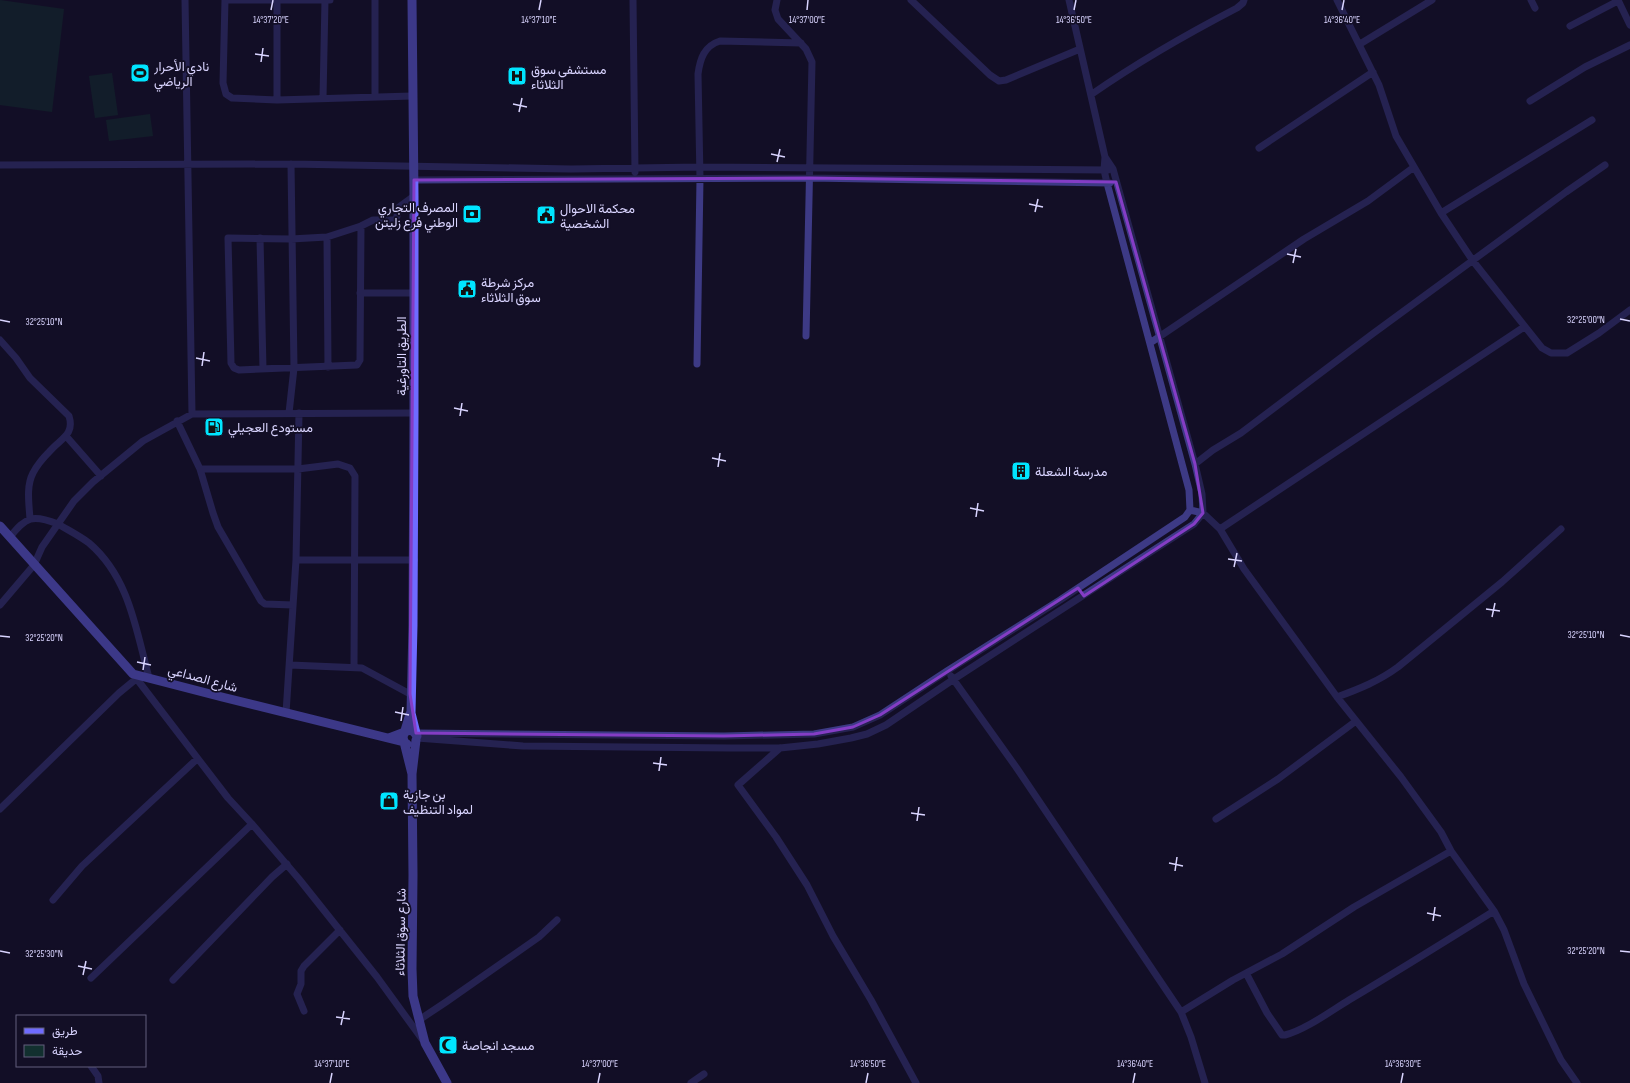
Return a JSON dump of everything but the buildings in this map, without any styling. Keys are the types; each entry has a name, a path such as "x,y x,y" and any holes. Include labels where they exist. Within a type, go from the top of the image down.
{"street":[{"path":"185,0 192,414"},
{"path":"330,0 225,0 224,83 226,94 232,98 241,100 412,96"},
{"path":"277,0 277,100"},
{"path":"324,98 325,0"},
{"path":"375,0 375,97"},
{"name":"الطريق التاورغية","path":"410,713 414,560 414,180 412,0"},
{"path":"633,0 635,179"},
{"path":"777,0 775,10 778,19 806,49 812,62 806,336"},
{"path":"911,0 990,76 999,81 1006,80 1080,49"},
{"path":"404,742 411,744 416,737 464,733 496,735 724,736 814,734 853,726 880,715 1078,588 1185,517 1190,510 1189,490 1107,183 1104,170 1105,157 1092,94 1069,0"},
{"path":"1092,94 1121,74 1175,41 1237,8 1243,3 1244,0"},
{"path":"1337,0 1379,85 1396,136 1441,213 1473,261 1542,348 1551,353 1567,353 1599,333 1630,310"},
{"path":"1360,44 1432,0"},
{"path":"1531,0 1535,8"},
{"path":"1570,26 1618,0 1630,25"},
{"path":"697,364 700,179 698,74 700,63 708,47 720,41 801,43"},
{"path":"1530,101 1585,67 1630,45"},
{"path":"1259,148 1373,72"},
{"path":"1441,213 1592,120"},
{"path":"416,737 523,746 780,748 818,744 867,734 886,725 954,679 1194,524 1203,513 1202,494 1195,464 1113,169 1105,157"},
{"path":"0,165 187,163 571,169 635,167 1113,169"},
{"path":"289,413 294,368 291,164"},
{"path":"1195,464 1212,450 1241,433 1298,388 1332,365 1566,192 1605,165"},
{"path":"1150,343 1304,239 1368,201 1414,167"},
{"path":"414,180 810,178 1116,182"},
{"path":"361,226 360,360 357,365 239,370 234,368 231,363 228,238 291,239 327,237 361,226 373,220 396,220 399,207 414,196"},
{"path":"327,237 328,367"},
{"path":"260,238 263,369"},
{"path":"360,294 413,293"},
{"path":"1220,529 1524,327"},
{"path":"0,340 16,358 30,378 69,416 72,424 69,433 50,450 32,473 28,487 30,519"},
{"path":"286,713 296,560 299,413"},
{"path":"0,605 34,565 42,546 74,501 143,441 192,414 414,413"},
{"path":"177,421 200,469 212,513 218,527 261,602 265,604 293,605"},
{"path":"66,436 101,476"},
{"path":"200,469 298,468 338,464 350,468 355,476 354,667"},
{"path":"1190,510 1203,513 1220,529 1244,569 1337,696 1401,777 1441,832 1450,851 1494,911 1504,930 1524,984 1561,1060 1577,1083"},
{"path":"10,537 22,522 30,519 50,521 58,524 89,543 118,577 128,600 149,678"},
{"path":"0,526 134,676 228,798 287,864 340,930 425,1042"},
{"path":"1337,696 1359,689 1383,678 1398,667 1502,582 1561,529"},
{"path":"296,560 414,560"},
{"path":"1078,588 1084,596"},
{"path":"290,665 362,668 410,694"},
{"path":"947,671 1016,767 1181,1012 1191,1037 1204,1083"},
{"path":"0,809 120,693 134,676"},
{"name":"شارع الصداعي","path":"134,676 149,678 404,742"},
{"path":"410,713 406,731 402,737 412,774"},
{"path":"410,713 416,737 412,774"},
{"path":"1216,819 1278,779 1356,721"},
{"path":"389,738 412,730 416,737"},
{"path":"635,735 636,747"},
{"path":"780,748 738,785 780,843 807,885 833,936 871,1000 916,1083"},
{"path":"53,900 87,862 198,759"},
{"name":"شارع سوق الثلاثاء","path":"412,774 413,996 425,1042 447,1083"},
{"path":"91,978 252,824"},
{"path":"1181,1012 1246,973 1282,954 1354,907 1450,851"},
{"path":"173,980 272,877 287,864"},
{"path":"1246,973 1267,1013 1282,1035 1288,1034 1333,1010 1407,966 1494,911"},
{"path":"419,1020 539,937 557,920"},
{"path":"304,1011 297,994 301,984 301,971 304,966 340,930"},
{"path":"92,1067 98,1076 99,1083"},
{"path":"692,1083 704,1074"}],"highlighted area":[{"path":"810,178 1116,182 1195,464 1203,513 1194,524 1084,596 1078,588 880,715 853,727 814,734 724,736 416,733 410,694 414,180"}],"green space":[{"path":"0,0 64,9 52,112 0,105"},
{"path":"112,73 118,115 95,118 89,76"},
{"path":"150,114 153,136 109,141 106,120"}],"place":[{"name":"نادي الأحرار الرياضي","path":"140,73"},
{"name":"مستشفى سوق الثلاثاء","path":"517,76"},
{"name":"المصرف التجاري الوطني فرع زليتن","path":"472,214"},
{"name":"محكمة الاحوال الشخصية","path":"546,215"},
{"name":"مركز شرطة سوق الثلاثاء","path":"467,289"},
{"name":"مستودع العجيلي","path":"214,427"},
{"name":"مدرسة الشعلة","path":"1021,471"},
{"name":"بن جازية لمواد التنظيف","path":"389,801"},
{"name":"مسجد انجاصة","path":"448,1045"}]}
